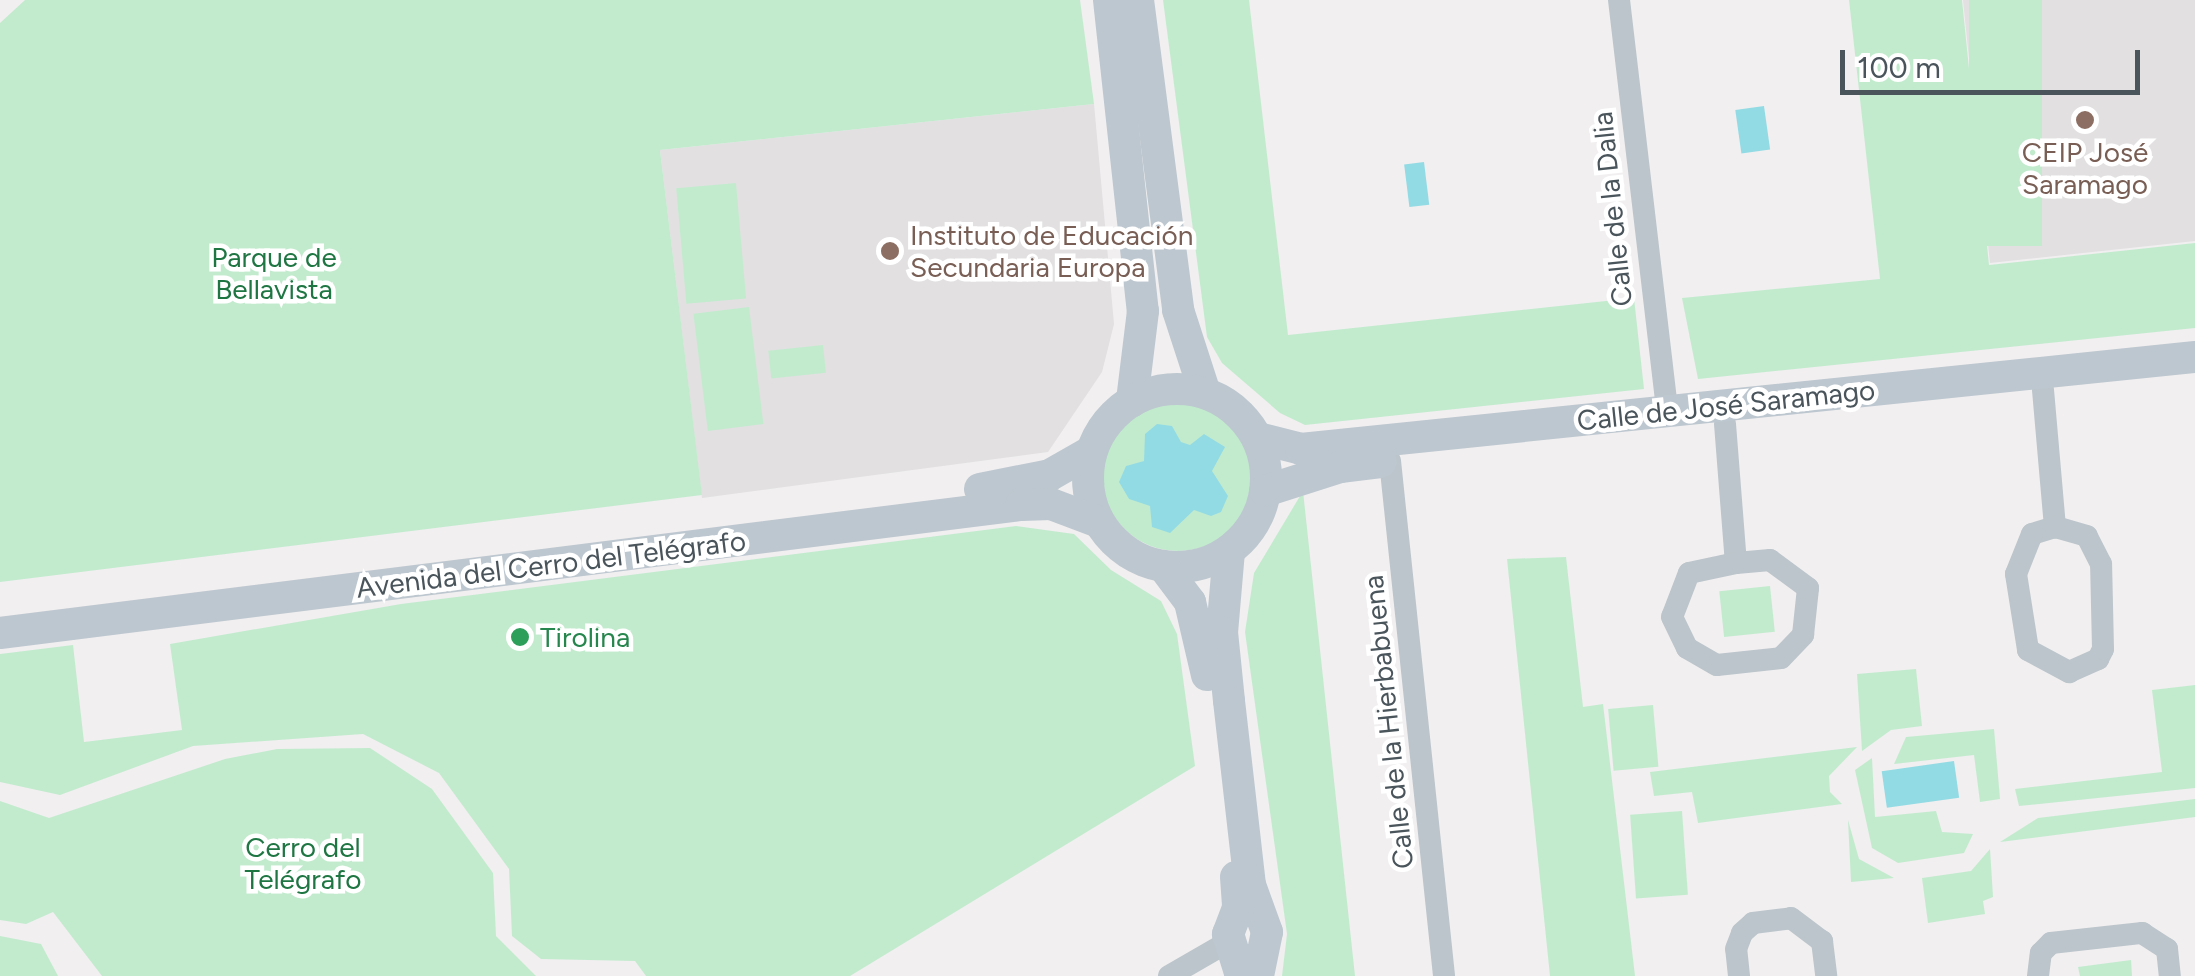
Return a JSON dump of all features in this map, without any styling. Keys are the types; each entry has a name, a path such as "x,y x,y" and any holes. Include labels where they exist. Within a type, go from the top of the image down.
{"street":[{"path":"1109,0 1143,311 1132,401"},
{"path":"1138,0 1178,310 1204,390"},
{"name":"Calle de la Dalia","path":"1619,0 1667,411"},
{"name":"Calle de José Saramago","path":"1258,438 1301,449 2195,357"},
{"name":"Calle de José Saramago","path":"1265,492 1340,466 2195,373"},
{"path":"1164,390 1204,390 1242,417 1258,438 1265,492 1253,525 1229,551 1186,567 1163,566 1126,551 1099,522 1090,498 1092,450 1108,423 1132,401 1164,390"},
{"path":"2043,390 2055,527"},
{"path":"1726,424 1736,562"},
{"name":"Avenida del Cerro del Telégrafo","path":"0,612 949,494 1050,475 1092,450"},
{"name":"Calle de la Hierbabuena","path":"1390,461 1444,976"},
{"name":"Avenida del Cerro del Telégrafo","path":"0,633 1020,505 1051,504 1099,522"},
{"path":"2055,527 2087,536 2101,564 2103,648 2098,660 2069,672 2028,650 2016,574 2032,534 2055,527"},
{"path":"1229,551 1222,632 1250,884 1246,949"},
{"path":"1770,560 1808,588 1804,635 1780,658 1717,665 1687,648 1677,634 1675,600 1689,573 1736,562 1770,560"},
{"path":"1163,566 1190,602 1200,632 1246,949"},
{"path":"1739,976 1736,949 1742,932 1754,923 1791,918 1822,941 1826,976"},
{"path":"2038,976 2041,953 2051,943 2142,933 2167,949 2170,976"},
{"path":"1169,976 1246,949"}],"shaded area":[{"name":"CEIP José Saramago","path":"1963,0 2195,0 2195,241 1990,263"},
{"name":"Instituto de Educación Secundaria Europa","path":"1094,104 1114,324 1102,372 1048,452 702,498 660,150"}],"green space":[{"name":"Parque de Bellavista","path":"25,0 1080,0 1094,104 660,150 702,495 0,582 0,23"},
{"path":"1163,0 1249,0 1288,335 1634,298 1644,389 1305,425 1280,413 1222,363 1207,337"},
{"path":"1849,0 1962,0 1989,265 2195,243 2195,328 1698,379 1682,298 1880,279"},
{"path":"1969,0 2042,0 2042,246 1969,246"},
{"path":"736,183 746,299 686,304 676,188"},
{"path":"749,307 763,424 708,431 693,314"},
{"path":"823,345 826,373 771,379 768,351"},
{"path":"1178,399 1207,405 1231,422 1248,446 1254,475 1248,504 1231,528 1207,545 1178,551 1149,545 1125,528 1108,504 1102,475 1108,446 1125,422 1149,405"},
{"path":"1303,491 1355,976 1282,976 1287,934 1245,632 1254,573"},
{"path":"1016,526 1074,534 1111,570 1161,601 1177,634 1195,766 850,976 646,976 635,961 541,959 512,936 509,869 439,773 363,734 193,746 60,795 0,782 0,654 73,645 84,742 182,730 170,644 401,604"},
{"path":"1566,557 1583,707 1603,704 1635,976 1550,976 1507,559"},
{"path":"1770,586 1775,632 1724,637 1719,591"},
{"path":"1916,669 1922,726 1891,730 1862,751 1857,674"},
{"path":"2195,685 2195,788 2019,806 2015,789 2162,772 2152,690"},
{"path":"1653,705 1658,767 1614,771 1608,709"},
{"path":"1994,729 2000,799 1980,802 1974,755 1894,764 1906,737"},
{"path":"1857,747 1829,776 1830,792 1842,804 1698,823 1692,792 1654,796 1650,772"},
{"name":"Cerro del Telégrafo","path":"370,748 432,789 493,873 496,936 536,976 102,976 53,912 26,924 0,920 0,801 49,818 225,759 277,749"},
{"path":"1872,758 1875,817 1936,811 1942,832 1973,834 1964,853 1898,863 1872,848 1855,770"},
{"path":"2195,799 2195,817 2000,842 2038,818"},
{"path":"1682,811 1688,895 1636,898 1630,815"},
{"path":"1848,820 1859,859 1894,878 1851,882"},
{"path":"1990,849 1993,897 1983,901 1985,914 1928,923 1922,878 1971,871"},
{"path":"0,936 41,944 58,976 0,976"},
{"path":"2131,960 2132,976 2080,976 2078,967"}],"water":[{"path":"1764,106 1770,150 1741,154 1735,110"},
{"path":"1424,162 1429,205 1409,207 1404,164"},
{"path":"1157,424 1172,426 1181,442 1190,445 1204,434 1225,447 1212,471 1228,496 1221,512 1211,516 1194,510 1170,533 1152,527 1150,506 1129,499 1119,482 1126,466 1144,461 1145,434"},
{"path":"1954,761 1959,798 1887,808 1882,771"}],"place":[{"name":"CEIP José Saramago","path":"2085,120"},
{"name":"Instituto de Educación Secundaria Europa","path":"890,251"},
{"name":"Tirolina","path":"520,637"}]}
